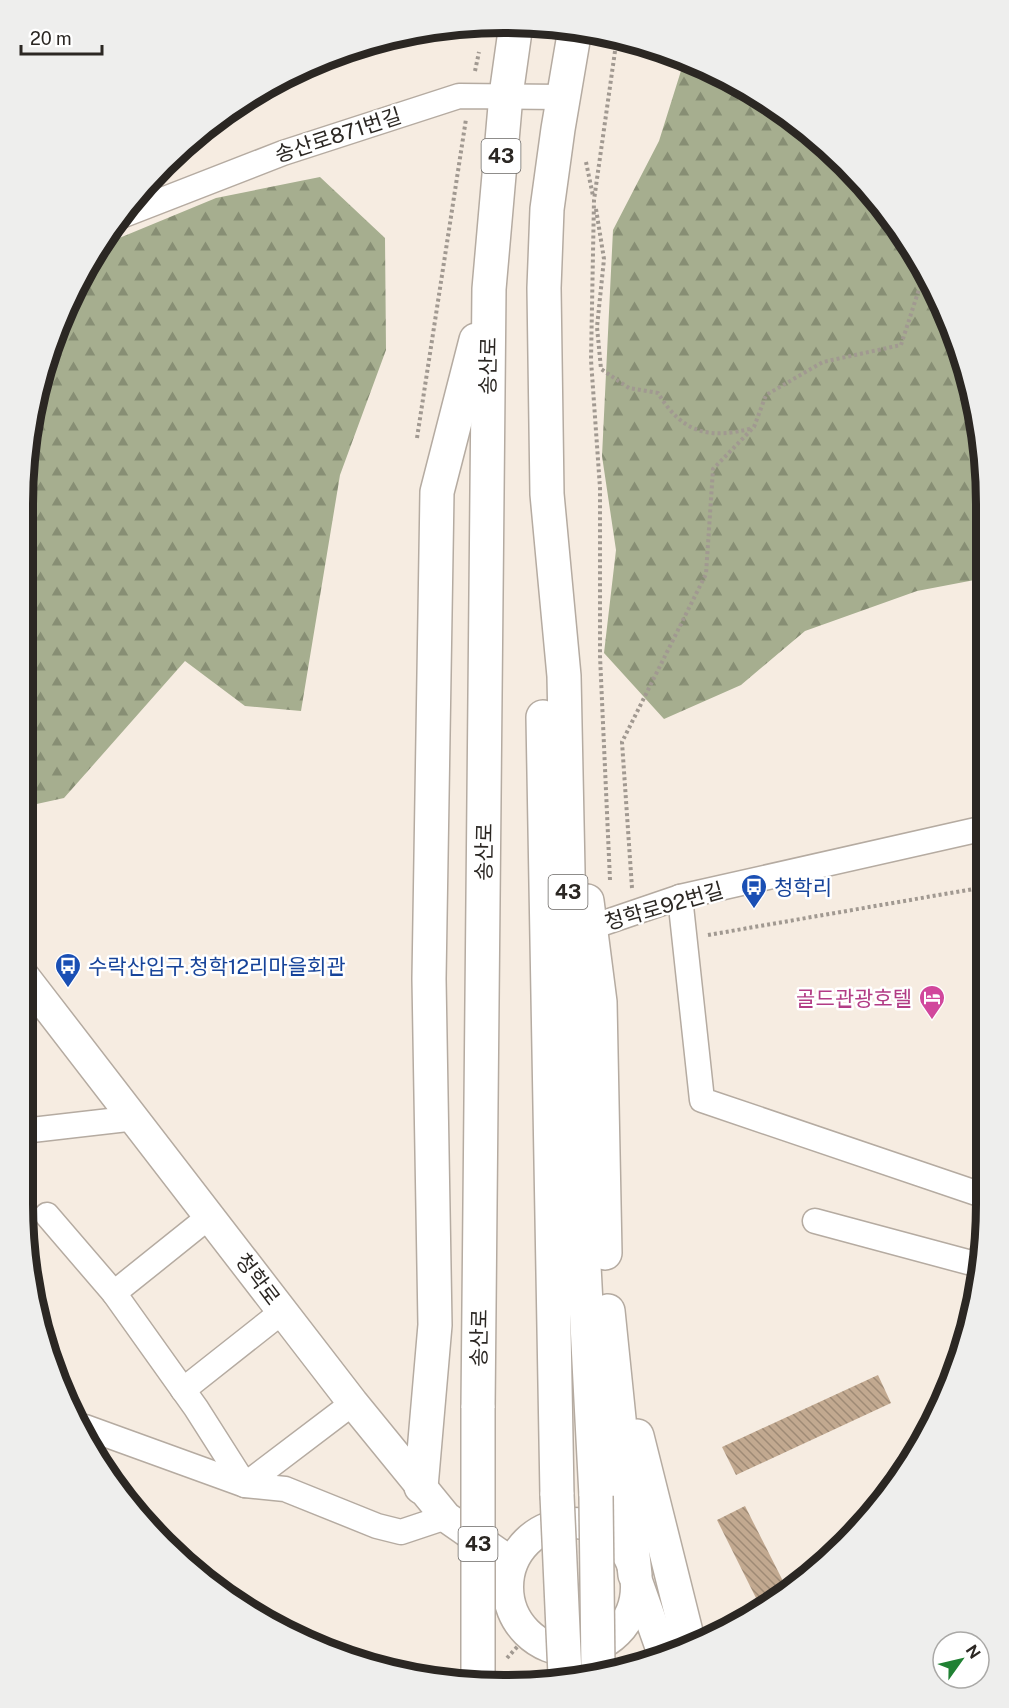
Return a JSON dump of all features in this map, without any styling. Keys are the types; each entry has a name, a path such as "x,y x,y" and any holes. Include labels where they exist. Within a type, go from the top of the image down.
{"main road":[{"name":"송산로","path":"478,1674 478,1408 489,289 506,95 515,33"},
{"name":"43","path":"573,38 547,209 544,288 547,494 564,676 571,1017 596,1496 598,1666"},
{"path":"421,1487 435,1324 429,979 437,492 489,289"},
{"path":"547,494 543,767 560,1662"},
{"path":"564,676 589,928 600,1002 605,1256 610,1336 635,1575"},
{"path":"610,1336 687,1638"}],"street":[{"name":"송산로871번길","path":"136,210 283,153 459,96 563,97"},
{"name":"청학로92번길","path":"589,928 680,897 976,830"},
{"path":"680,897 702,1100 976,1193"},
{"name":"청학로","path":"33,988 421,1487 446,1517 512,1563"},
{"path":"33,1130 136,1118"},
{"path":"47,1215 114,1293 183,1390 245,1485"},
{"path":"114,1293 210,1216"},
{"path":"815,1221 972,1263"},
{"path":"183,1390 283,1311"},
{"path":"245,1485 353,1402"},
{"path":"91,1429 245,1485 285,1489 377,1526 400,1532 446,1517"},
{"path":"578,1669 560,1662 520,1625 511,1606 507,1584 512,1563 522,1545 538,1532 557,1524 577,1523 597,1528 615,1539 628,1555 661,1648"},
{"path":"560,1662 577,1651 598,1646 616,1634 629,1617 636,1596 635,1575"}],"path":[{"path":"610,887 600,656 600,488 591,360 594,200 616,46"},
{"path":"558,129 586,162 594,200 604,259 597,327 601,369 629,388 658,393 679,421 699,431 721,434 754,427"},
{"path":"634,913 622,742 706,574 714,469 754,427 766,395 823,362 901,345 921,284"},
{"path":"685,939 976,888"}],"green space":[{"path":"682,68 740,96 792,130 838,171 859,194 879,217 913,269 940,324 951,353 960,382 972,443 976,504 976,580 917,591 805,631 741,685 664,719 604,653 616,550 602,456 613,230 659,141"},
{"path":"320,177 385,238 386,350 340,475 301,711 245,706 185,661 64,798 33,805 34,474 37,443 49,382 69,324 96,269 114,240 216,198"}],"building":[{"path":"878,1375 891,1403 736,1475 722,1447"},
{"path":"745,1506 784,1583 758,1601 717,1520"}],"place":[{"name":"청학리","path":"754,910"},
{"name":"수락산입구.청학12리마을회관","path":"68,989"},
{"name":"골드관광호텔","path":"932,1021"}]}
